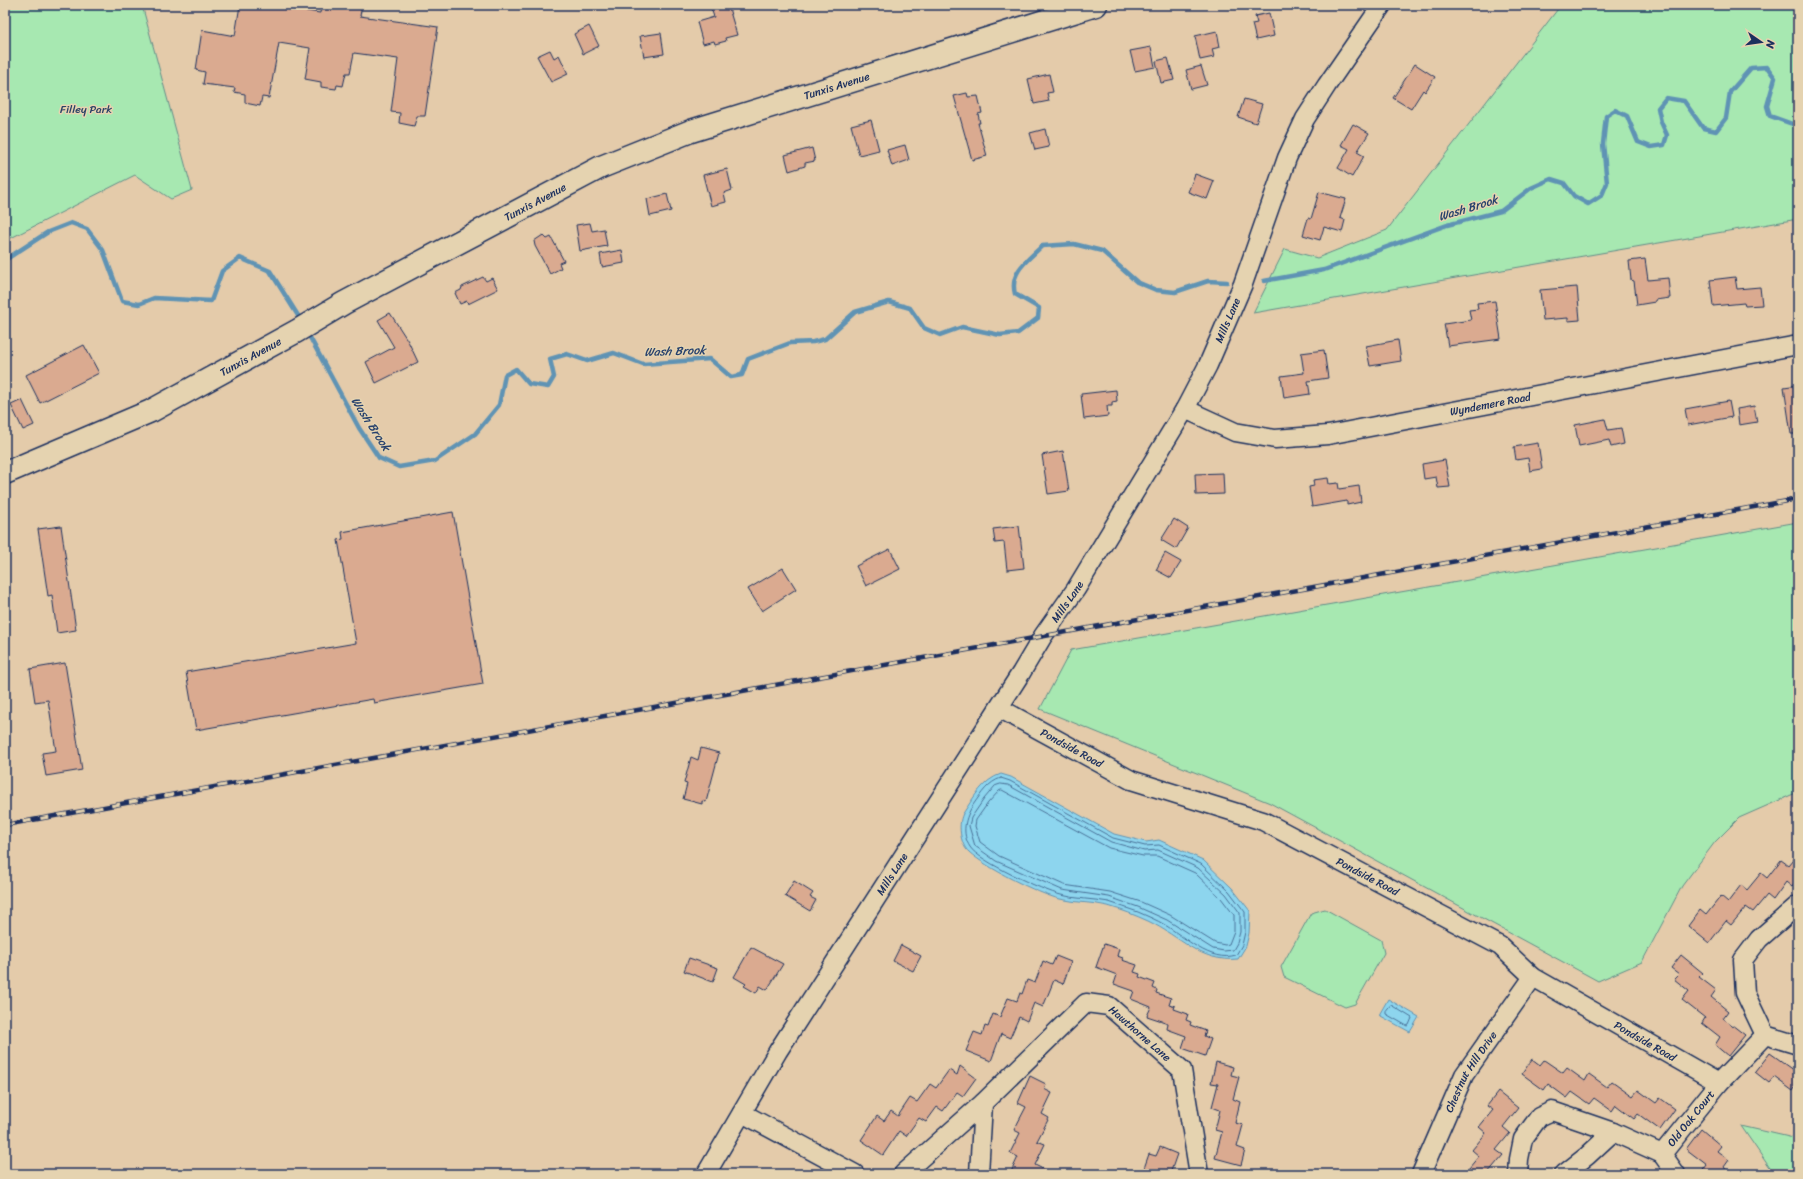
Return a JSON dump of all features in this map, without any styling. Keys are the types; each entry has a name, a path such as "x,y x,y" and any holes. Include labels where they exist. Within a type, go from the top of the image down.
{"main road":[{"name":"Tunxis Avenue","path":"5,473 151,411 454,243 600,167 692,131 1096,5"}],"street":[{"name":"Mills Lane","path":"706,1174 778,1051 1043,636 1076,589 1185,409 1208,365 1228,321 1287,158 1305,119 1382,5"},
{"name":"Wyndemere Road","path":"1185,409 1235,432 1255,436 1275,439 1328,436 1798,345"},
{"name":"Pondside Road","path":"998,708 1131,780 1263,821 1500,946 1533,977 1719,1083"},
{"path":"1798,905 1759,939 1742,960 1745,992 1764,1035 1798,1045"},
{"name":"Chestnut Hill Drive","path":"1421,1174 1464,1075 1533,977"},
{"name":"Hawthorne Lane","path":"903,1174 983,1103 1086,1003 1109,1006 1182,1070 1198,1156 1199,1174"},
{"name":"Old Oak Court","path":"1662,1154 1719,1083 1764,1035"},
{"path":"978,1174 983,1103"},
{"name":"Old Oak Court","path":"1518,1174 1519,1159 1524,1138 1539,1116 1552,1111 1613,1132 1662,1154 1676,1174"},
{"path":"742,1113 852,1173"},
{"path":"1564,1174 1588,1156 1613,1132"}],"green space":[{"name":"Filley Park","path":"5,5 142,5 192,190 171,199 135,175 5,241"},
{"path":"1561,5 1798,5 1798,219 1253,313 1285,249 1317,258 1387,230"},
{"path":"1798,522 1798,792 1739,818 1715,842 1682,886 1642,962 1598,981 1270,803 1040,709 1071,650"},
{"path":"1325,909 1381,940 1384,953 1355,1004 1345,1007 1284,977 1281,967 1311,913"},
{"path":"1741,1126 1798,1139 1798,1174 1774,1174"}],"water":[{"path":"1001,774 1011,777 1114,834 1146,842 1159,840 1203,860 1232,888 1250,911 1249,933 1246,946 1238,959 1212,957 1201,953 1148,921 1118,909 1108,906 1060,899 1039,892 999,872 969,852 963,844 960,833 962,816 975,795 984,785 989,780"},
{"path":"1388,999 1419,1017 1410,1032 1379,1015"}],"building":[{"path":"240,5 266,5 320,13 321,5 362,5 360,16 438,27 425,116 417,116 414,126 399,123 400,113 391,112 398,59 354,53 350,73 346,73 343,86 337,85 336,89 321,87 321,82 305,79 310,48 279,43 269,98 262,97 260,106 245,103 245,94 234,92 235,88 203,84 205,72 196,70 202,30 235,36"},
{"path":"710,5 728,5 737,35 725,38 726,41 715,44 714,41 703,44 697,22 714,17"},
{"path":"1269,13 1274,36 1256,40 1252,24 1257,23 1255,16"},
{"path":"589,26 599,46 583,54 574,34"},
{"path":"1217,31 1220,47 1212,49 1214,57 1200,60 1195,36"},
{"path":"661,33 664,54 644,57 640,36"},
{"path":"1151,47 1155,67 1135,71 1130,51"},
{"path":"550,50 554,58 559,55 568,74 551,82 537,56"},
{"path":"1168,58 1174,80 1161,83 1156,61"},
{"path":"1415,64 1435,77 1425,92 1423,90 1411,109 1393,98"},
{"path":"1201,66 1207,85 1191,89 1186,70"},
{"path":"1049,74 1053,92 1047,93 1049,101 1034,104 1028,79"},
{"path":"967,93 968,97 978,96 982,113 978,114 980,123 978,123 987,156 972,160 954,96"},
{"path":"1244,99 1262,104 1256,123 1238,117"},
{"path":"871,120 879,150 859,155 851,125"},
{"path":"1353,124 1369,133 1357,152 1364,156 1352,177 1338,168 1349,149 1341,145"},
{"path":"1045,129 1049,147 1035,150 1030,133"},
{"path":"905,145 909,160 892,166 887,150"},
{"path":"812,148 815,161 805,163 805,166 789,171 785,155"},
{"path":"727,169 732,190 724,193 726,202 711,206 703,175"},
{"path":"1195,174 1214,181 1207,199 1188,192"},
{"path":"1319,192 1346,199 1340,218 1345,220 1342,232 1324,227 1320,240 1303,235 1308,218 1311,219"},
{"path":"667,194 671,211 650,216 647,199"},
{"path":"590,223 592,231 604,229 607,246 580,251 576,225"},
{"path":"543,235 547,239 551,237 564,261 559,263 561,268 550,274 535,246 534,241"},
{"path":"622,250 624,263 602,267 600,254"},
{"path":"1645,259 1648,280 1668,278 1670,298 1637,305 1634,281 1631,280 1629,261"},
{"path":"483,277 486,281 492,278 498,289 468,304 467,301 460,304 455,293 461,290 462,287"},
{"path":"1735,277 1737,289 1760,287 1762,305 1745,306 1744,303 1713,306 1710,280"},
{"path":"1577,287 1580,320 1568,321 1568,318 1543,320 1540,290"},
{"path":"1495,301 1501,339 1448,346 1444,324 1471,320 1469,310 1478,309 1477,303"},
{"path":"390,313 408,341 418,362 376,383 366,362 394,347 378,320"},
{"path":"1398,340 1401,361 1370,366 1366,346"},
{"path":"84,345 99,373 40,403 26,375"},
{"path":"1324,350 1328,378 1308,381 1310,394 1284,398 1281,376 1304,373 1301,353"},
{"path":"1798,385 1798,434 1791,434 1784,387"},
{"path":"1116,390 1117,401 1112,402 1112,406 1107,406 1108,416 1084,419 1081,394"},
{"path":"22,400 34,425 23,430 11,405"},
{"path":"1729,401 1732,417 1688,425 1685,409"},
{"path":"1754,406 1757,422 1739,425 1737,409"},
{"path":"1605,419 1608,430 1621,428 1624,444 1611,447 1609,440 1579,446 1575,425"},
{"path":"1538,443 1542,469 1530,471 1528,458 1516,460 1514,447"},
{"path":"1063,451 1069,491 1048,494 1042,455"},
{"path":"1445,460 1450,487 1438,488 1436,477 1424,479 1422,464"},
{"path":"1223,473 1224,494 1196,495 1195,474"},
{"path":"1328,478 1329,484 1338,483 1339,489 1359,486 1361,502 1347,505 1347,501 1312,507 1309,487 1314,486 1313,480"},
{"path":"453,512 483,684 374,703 373,699 196,730 186,672 356,643 338,540 343,539 342,532"},
{"path":"1174,519 1188,528 1176,549 1161,540"},
{"path":"61,526 76,630 57,633 52,595 48,596 38,529"},
{"path":"1019,526 1024,568 1007,570 1004,542 995,543 993,529"},
{"path":"890,549 900,569 866,586 856,566"},
{"path":"1165,553 1181,562 1171,578 1156,570"},
{"path":"783,568 796,589 762,611 748,589"},
{"path":"65,663 82,770 46,776 42,753 56,751 48,700 35,702 30,669"},
{"path":"701,748 719,753 706,802 702,801 702,804 683,799 687,784 684,783 691,757 698,760"},
{"path":"1798,853 1798,880 1792,887 1786,882 1773,900 1767,895 1753,912 1746,907 1731,925 1726,921 1709,943 1688,926 1700,910 1706,915 1721,896 1728,902 1741,885 1747,890 1761,873 1767,878 1781,860 1788,865"},
{"path":"794,881 813,893 810,897 816,900 810,911 785,896"},
{"path":"1104,944 1119,949 1117,956 1123,958 1122,960 1137,965 1134,972 1140,974 1139,977 1155,983 1153,988 1157,990 1156,993 1171,998 1169,1004 1175,1006 1174,1009 1188,1014 1186,1020 1191,1022 1190,1025 1206,1031 1204,1036 1211,1039 1205,1056 1182,1048 1186,1036 1167,1029 1168,1023 1147,1016 1151,1007 1131,999 1134,991 1114,984 1117,975 1096,967"},
{"path":"901,945 921,956 913,971 893,961"},
{"path":"751,947 783,964 767,990 760,986 756,993 744,986 746,984 734,977"},
{"path":"1681,955 1703,973 1699,977 1716,990 1711,997 1728,1011 1723,1018 1745,1035 1728,1056 1715,1045 1720,1037 1702,1023 1705,1018 1682,1000 1689,991 1674,979 1679,974 1671,968"},
{"path":"1056,956 1071,962 1063,984 1054,980 1043,1007 1034,1003 1027,1021 1019,1017 1010,1038 1001,1034 991,1061 966,1051 974,1032 982,1035 985,1026 988,1027 993,1014 1000,1017 1008,998 1017,1001 1020,993 1022,994 1027,980 1035,983 1043,961 1052,965"},
{"path":"689,958 718,968 713,982 684,971"},
{"path":"1770,1053 1798,1073 1798,1083 1793,1091 1774,1077 1769,1083 1755,1072"},
{"path":"1532,1059 1540,1065 1544,1060 1563,1073 1567,1068 1585,1081 1589,1074 1607,1087 1612,1081 1633,1096 1638,1090 1656,1103 1660,1098 1675,1109 1660,1130 1638,1114 1634,1119 1616,1105 1612,1111 1594,1098 1589,1104 1572,1092 1567,1098 1548,1084 1544,1090 1522,1074"},
{"path":"1216,1062 1233,1067 1231,1075 1239,1077 1233,1099 1240,1102 1235,1123 1243,1125 1237,1147 1245,1150 1241,1165 1215,1158 1222,1132 1215,1130 1220,1110 1212,1107 1218,1084 1211,1083"},
{"path":"960,1066 976,1078 963,1096 957,1092 943,1111 937,1107 926,1122 919,1118 906,1136 899,1131 883,1155 861,1140 877,1116 884,1121 891,1111 898,1116 910,1098 917,1102 930,1084 936,1088 949,1070 957,1075"},
{"path":"1030,1076 1046,1084 1044,1089 1052,1093 1042,1114 1049,1118 1037,1141 1045,1144 1035,1165 1053,1174 1010,1174 1018,1157 1010,1153 1020,1133 1014,1130 1026,1107 1018,1103"},
{"path":"1498,1092 1518,1108 1503,1127 1510,1133 1496,1150 1503,1155 1487,1174 1464,1174 1479,1156 1472,1150 1486,1133 1479,1127 1493,1110 1487,1106"},
{"path":"1701,1129 1721,1146 1717,1151 1729,1160 1724,1167 1734,1174 1700,1174 1707,1165 1686,1149"},
{"path":"1160,1147 1177,1154 1170,1174 1142,1174 1149,1154 1156,1156"}],"waterway":[{"name":"Wash Brook","path":"1264,281 1324,270 1447,225 1501,211 1531,188 1551,179 1564,183 1574,196 1588,204 1602,195 1607,183 1603,144 1606,116 1615,110 1627,116 1638,142 1651,147 1664,145 1667,135 1661,122 1658,108 1666,98 1684,101 1703,128 1716,131 1726,118 1730,92 1751,68 1767,67 1775,78 1767,106 1770,116 1798,126"},
{"name":"Wash Brook","path":"5,260 48,232 71,223 87,229 103,250 122,301 139,304 154,298 211,301 222,271 240,258 270,271 302,322"},
{"name":"Wash Brook","path":"307,332 359,428 379,458 399,467 435,461 475,434 499,405 505,375 516,369 529,384 548,387 554,377 550,359 567,354 587,361 614,353 643,364 710,359 731,377 742,375 748,359 790,343 813,342 825,339 855,312 889,302 910,308 924,328 940,335 962,327 1000,335 1018,333 1038,318 1039,308 1015,294 1015,279 1021,267 1042,246 1074,244 1102,251 1137,282 1156,290 1175,292 1208,281 1227,282"}],"railway":[{"path":"5,825 1798,499"}]}
